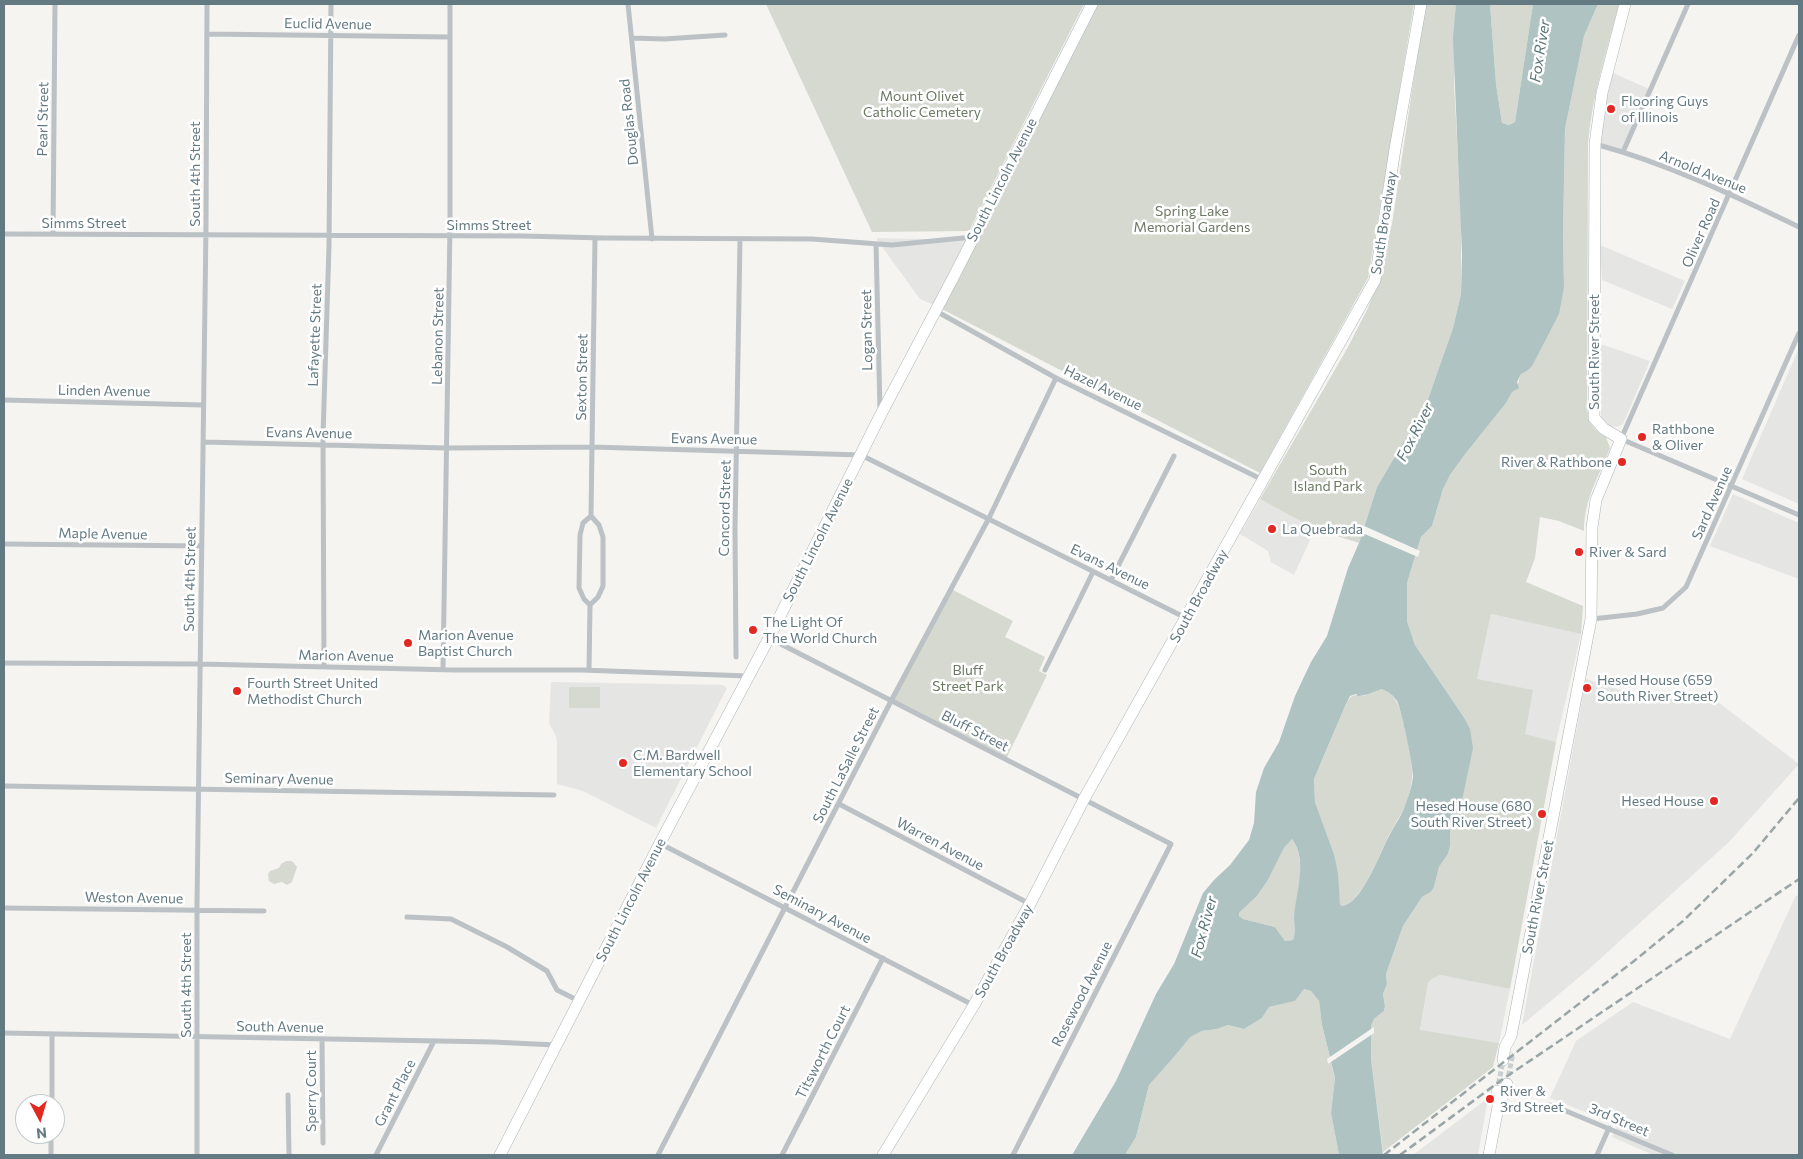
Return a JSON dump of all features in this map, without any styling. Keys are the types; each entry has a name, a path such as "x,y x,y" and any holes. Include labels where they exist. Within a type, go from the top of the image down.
{"street":[{"name":"Pearl Street","path":"53,234 55,4"},
{"name":"South 4th Street","path":"197,1155 198,789 206,236 207,4"},
{"name":"Lafayette Street","path":"324,667 323,445 329,236 331,4"},
{"name":"Lebanon Street","path":"444,669 450,236 450,4"},
{"name":"Douglas Road","path":"628,4 652,239"},
{"name":"South Lincoln Avenue","path":"500,1155 660,843 769,638 880,416 1092,4"},
{"name":"South Broadway","path":"883,1155 974,1005 1030,904 1084,799 1375,280 1395,149 1421,4"},
{"name":"South River Street","path":"1513,1053 1511,1036 1591,619 1592,527 1596,500 1621,439 1604,429 1594,418 1595,144 1602,93 1625,4"},
{"path":"1623,152 1688,4"},
{"name":"Euclid Avenue","path":"207,34 449,37"},
{"path":"632,38 664,39 725,35"},
{"name":"Oliver Road","path":"1621,439 1799,35"},
{"name":"Arnold Avenue","path":"1595,144 1623,152 1730,194 1799,227"},
{"name":"Simms Street","path":"4,234 812,239 876,244 973,237"},
{"name":"Sexton Street","path":"589,670 590,605 584,599 579,588 580,535 583,523 591,516 595,238"},
{"name":"Concord Street","path":"736,657 735,528 740,240"},
{"name":"Logan Street","path":"876,244 880,416"},
{"name":"Hazel Avenue","path":"935,311 1056,378 1264,480"},
{"name":"Sard Avenue","path":"1591,619 1637,614 1663,608 1686,587 1799,333"},
{"name":"South LaSalle Street","path":"658,1155 891,701 989,518 1056,378"},
{"name":"Linden Avenue","path":"4,400 203,405"},
{"path":"1621,439 1799,515"},
{"name":"Evans Avenue","path":"203,442 448,448 592,447 861,455 1186,618"},
{"path":"1111,580 1174,456"},
{"path":"590,605 598,597 603,586 603,537 599,525 591,516"},
{"name":"Maple Avenue","path":"4,544 202,546"},
{"path":"1045,670 1092,572"},
{"name":"Bluff Street","path":"769,638 1171,844"},
{"name":"Marion Avenue","path":"4,662 589,670 748,676"},
{"name":"Seminary Avenue","path":"4,786 554,795"},
{"name":"Warren Avenue","path":"839,804 1030,904"},
{"name":"Seminary Avenue","path":"660,843 974,1005"},
{"name":"Rosewood Avenue","path":"1013,1155 1171,844"},
{"name":"Weston Avenue","path":"4,908 264,911"},
{"path":"408,917 451,919 507,947 547,971 557,990 579,1001"},
{"name":"Titsworth Court","path":"782,1155 883,958"},
{"name":"South Avenue","path":"4,1033 493,1042 556,1046"},
{"path":"52,1034 52,1094"},
{"name":"South River Street","path":"1503,1060 1505,1047 1511,1036"},
{"name":"Sperry Court","path":"322,1039 323,1143"},
{"name":"Grant Place","path":"376,1155 434,1042"},
{"path":"1498,1107 1506,1092 1507,1084"},
{"path":"1489,1155 1498,1107 1497,1091"},
{"name":"Sperry Court","path":"288,1095 289,1155"},
{"name":"3rd Street","path":"1498,1107 1512,1110 1554,1106 1672,1155"},
{"path":"1597,1155 1609,1128"}],"shaded area":[{"path":"1609,71 1649,89 1622,150 1596,143"},
{"path":"877,238 969,240 934,305 920,299"},
{"path":"1600,245 1685,281 1672,309 1602,280"},
{"path":"1601,344 1650,361 1623,424 1618,427 1608,426 1601,416"},
{"path":"1799,348 1799,504 1742,479"},
{"path":"1733,494 1799,523 1799,579 1710,546"},
{"path":"1260,499 1315,529 1294,575 1271,562 1268,551 1240,534"},
{"path":"1491,614 1581,634 1556,742 1524,734 1477,679"},
{"path":"1586,679 1652,700 1710,696 1799,764 1729,842 1589,969 1522,1025"},
{"name":"C.M. Bardwell Elementary School","path":"551,682 723,685 727,688 656,828 583,791 557,784 557,742 549,723"},
{"path":"1799,894 1799,1155 1653,1155 1612,1137 1618,1125 1550,1098 1576,1041 1633,1002 1730,1039 1795,897"},
{"path":"1440,975 1510,989 1499,1043 1420,1031 1428,983"},
{"path":"1488,1098 1478,1155 1413,1155"}],"green space":[{"name":"Mount Olivet Catholic Cemetery","path":"766,4 1084,4 969,231 872,232"},
{"name":"Spring Lake Memorial Gardens","path":"1097,4 1414,4 1368,278 1260,473 942,309"},
{"name":"South Island Park","path":"1425,4 1456,4 1454,85 1461,209 1461,294 1453,328 1427,402 1377,487 1359,543 1315,529 1260,499 1348,347 1368,308 1378,280 1392,224"},
{"path":"1490,4 1533,4 1515,122 1509,125 1502,123 1496,84"},
{"path":"1598,4 1619,4 1596,90 1588,143 1587,405 1588,415 1594,428 1606,437 1610,448 1589,498 1584,531 1559,521 1540,517 1535,558 1526,582 1583,606 1581,634 1491,614 1477,679 1533,690 1525,734 1556,742 1510,989 1440,975 1428,983 1420,1030 1499,1043 1493,1067 1383,1152 1371,1059 1371,1026 1374,1019 1384,1011 1383,994 1387,984 1386,974 1403,926 1422,897 1431,892 1439,867 1448,854 1450,826 1462,801 1467,774 1463,716 1415,645 1407,621 1407,583 1421,537 1432,526 1443,489 1450,475 1506,403 1512,391 1516,390 1521,373 1528,370 1564,287 1565,129 1584,36"},
{"name":"Bluff Street Park","path":"951,589 1013,621 1005,637 1045,657 1039,671 1047,675 1006,759 891,701"},
{"path":"569,687 600,687 600,708 569,708"},
{"path":"1382,689 1395,699 1402,716 1411,763 1412,779 1406,805 1389,835 1370,876 1356,896 1349,903 1342,906 1340,904 1334,854 1315,802 1314,779 1348,700 1354,695 1364,696 1370,692"},
{"path":"1292,839 1296,845 1300,860 1300,886 1294,916 1294,937 1293,940 1285,941 1275,927 1243,919 1239,916 1239,913 1257,896 1268,880 1284,848"},
{"path":"286,861 292,861 297,867 292,882 287,885 282,882 274,884 269,881 268,874 270,871 279,868"},
{"path":"1304,989 1311,991 1319,1001 1322,1025 1335,1079 1331,1113 1339,1155 1125,1155 1136,1137 1149,1085 1190,1036 1228,1025 1244,1029 1262,1018 1269,1007 1295,1001"}],"water":[{"name":"Fox River","path":"1456,4 1490,4 1496,84 1502,123 1509,125 1515,122 1533,4 1598,4 1584,36 1565,129 1564,287 1559,314 1532,366 1521,374 1517,382 1519,388 1512,392 1506,403 1450,475 1443,489 1432,526 1421,537 1407,583 1407,621 1415,645 1463,716 1470,729 1473,748 1462,801 1450,826 1448,854 1439,867 1431,892 1422,897 1403,926 1386,974 1387,984 1383,994 1384,1011 1374,1019 1371,1026 1371,1059 1383,1155 1339,1155 1331,1113 1335,1078 1322,1025 1319,1001 1311,991 1304,989 1295,1001 1269,1007 1262,1018 1244,1029 1228,1025 1202,1031 1190,1037 1149,1085 1136,1137 1125,1155 1072,1155 1116,1081 1156,994 1174,964 1203,893 1230,865 1249,840 1254,823 1256,792 1264,768 1279,742 1295,696 1311,662 1327,636 1348,568 1359,543 1377,487 1427,402 1453,328 1461,294 1462,254 1453,38","holes":["1382,689 1397,701 1409,751 1413,780 1403,811 1364,887 1349,903 1342,906 1340,904 1338,873 1334,854 1315,802 1314,779 1350,696 1356,694 1358,696 1364,695","1292,839 1297,847 1299,856 1300,877 1294,916 1294,937 1293,940 1285,941 1275,927 1243,919 1239,916 1239,913 1257,896 1268,880 1284,848"]}],"pier":[{"path":"1362,525 1420,551 1418,557 1360,532"},
{"path":"1374,1027 1374,1033 1328,1064 1327,1059"}],"tunnel":[{"path":"1507,1083 1513,1053"},
{"path":"1497,1091 1503,1061"}],"railway":[{"path":"1384,1155 1683,921 1753,853 1799,798"},
{"path":"1400,1155 1503,1079 1799,879"}],"place":[{"name":"Flooring Guys of Illinois","path":"1611,109"},
{"name":"Rathbone & Oliver","path":"1642,437"},
{"name":"River & Rathbone","path":"1622,462"},
{"name":"La Quebrada","path":"1272,529"},
{"name":"River & Sard","path":"1579,552"},
{"name":"The Light Of The World Church","path":"753,630"},
{"name":"Marion Avenue Baptist Church","path":"408,643"},
{"name":"Hesed House (659 South River Street)","path":"1587,688"},
{"name":"Fourth Street United Methodist Church","path":"237,691"},
{"name":"C.M. Bardwell Elementary School","path":"623,763"},
{"name":"Hesed House","path":"1714,801"},
{"name":"Hesed House (680 South River Street)","path":"1542,814"},
{"name":"River & 3rd Street","path":"1490,1099"}]}
